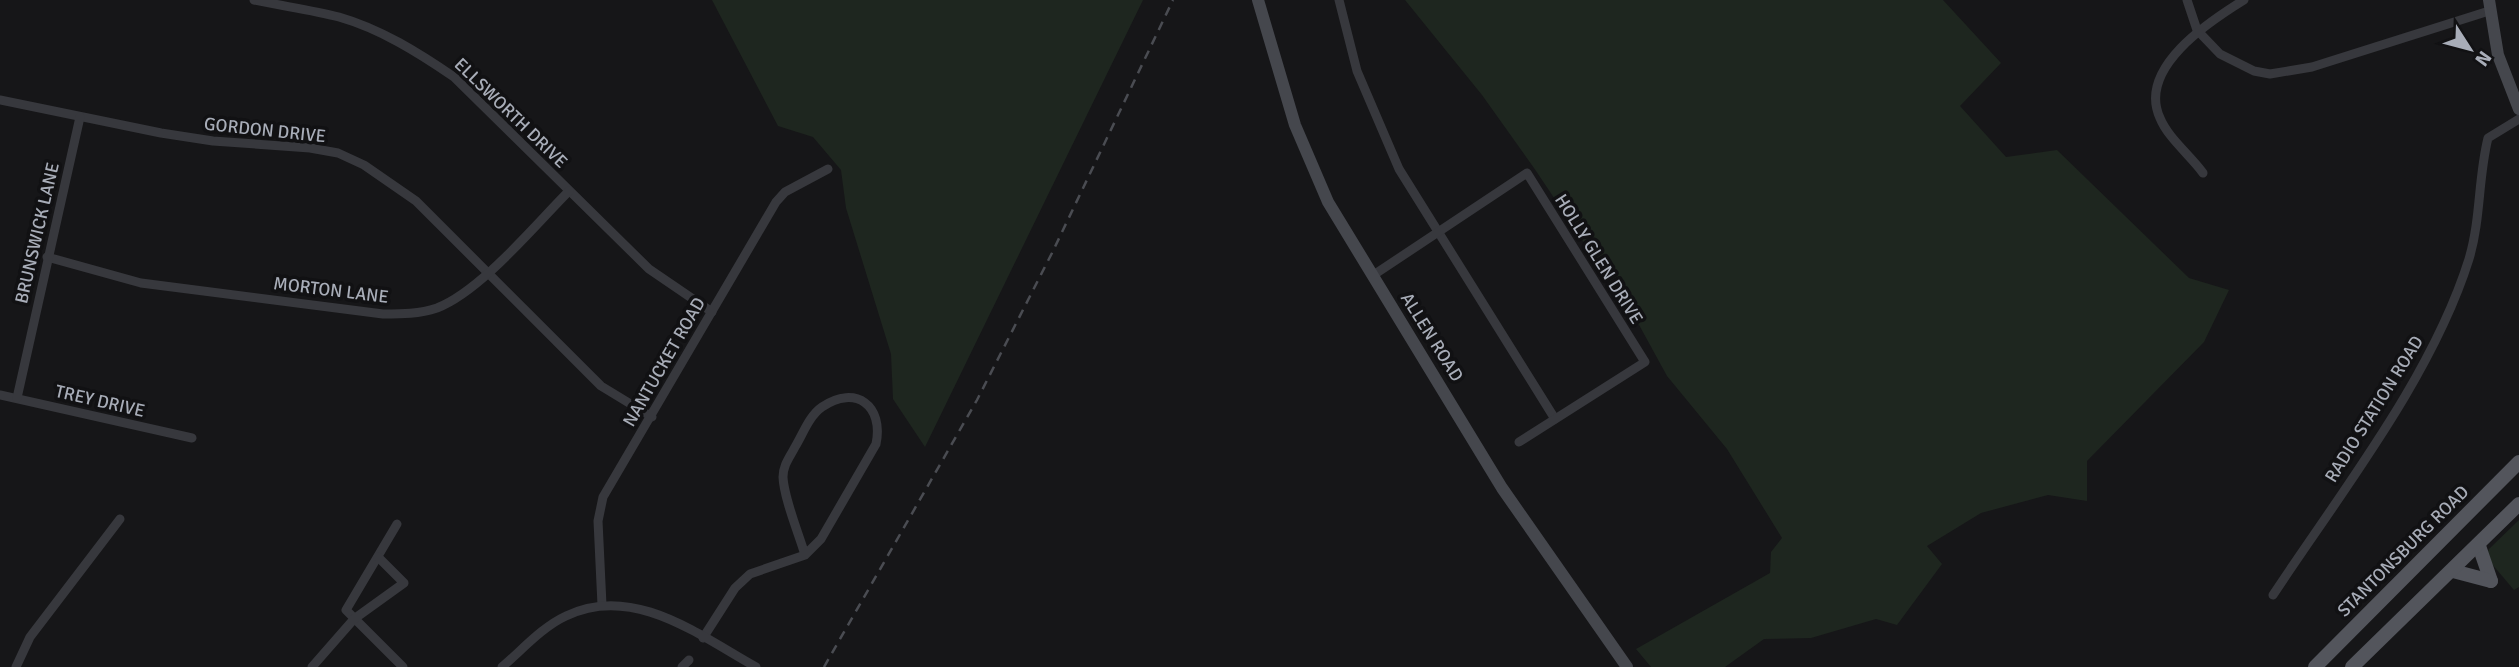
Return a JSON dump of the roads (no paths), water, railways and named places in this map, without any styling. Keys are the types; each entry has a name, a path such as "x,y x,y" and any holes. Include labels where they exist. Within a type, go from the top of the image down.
{"main road":[{"name":"ALLEN ROAD","path":"1258,0 1295,125 1328,202 1434,372 1502,488 1627,667"},
{"path":"2489,6 2498,55 2519,109"},
{"name":"STANTONSBURG ROAD","path":"2315,667 2519,462"},
{"path":"2352,667 2479,546 2519,504"},
{"path":"2453,571 2491,581 2479,546"}],"street":[{"name":"ELLSWORTH DRIVE","path":"254,0 340,18 388,37 422,55 454,77 649,270 712,312"},
{"path":"1339,0 1357,71 1399,169 1555,419"},
{"path":"2187,0 2197,30 2220,54 2254,71 2288,73 2489,6"},
{"path":"2203,173 2161,121 2157,110 2159,83 2168,66 2197,30 2244,0"},
{"name":"GORDON DRIVE","path":"0,100 213,141 310,148 338,153 386,178 416,201 601,386 652,417"},
{"name":"BRUNSWICK LANE","path":"17,398 80,117"},
{"name":"RADIO STATION ROAD","path":"2273,595 2431,353 2469,259 2481,199 2488,138 2499,128 2519,119"},
{"name":"NANTUCKET ROAD","path":"603,605 598,521 603,497 776,202 785,192 828,169"},
{"name":"HOLLY GLEN DRIVE","path":"1373,276 1527,173 1645,362 1519,442"},
{"name":"MORTON LANE","path":"47,257 141,283 383,314 411,314 435,309 454,300 488,272 569,191"},
{"name":"TREY DRIVE","path":"0,395 192,438"},
{"path":"704,638 734,588 750,574 805,555 821,539 876,443 879,428 872,406 862,400 851,397 824,405 814,415 785,466 783,479 805,555"},
{"path":"16,667 30,637 120,519"},
{"path":"397,524 346,610 403,667"},
{"path":"312,667 354,619 404,583 378,557"},
{"path":"502,667 566,615 603,605 638,608 666,617 757,667"}],"railway":[{"path":"824,667 977,400 1052,253 1173,0"}]}
